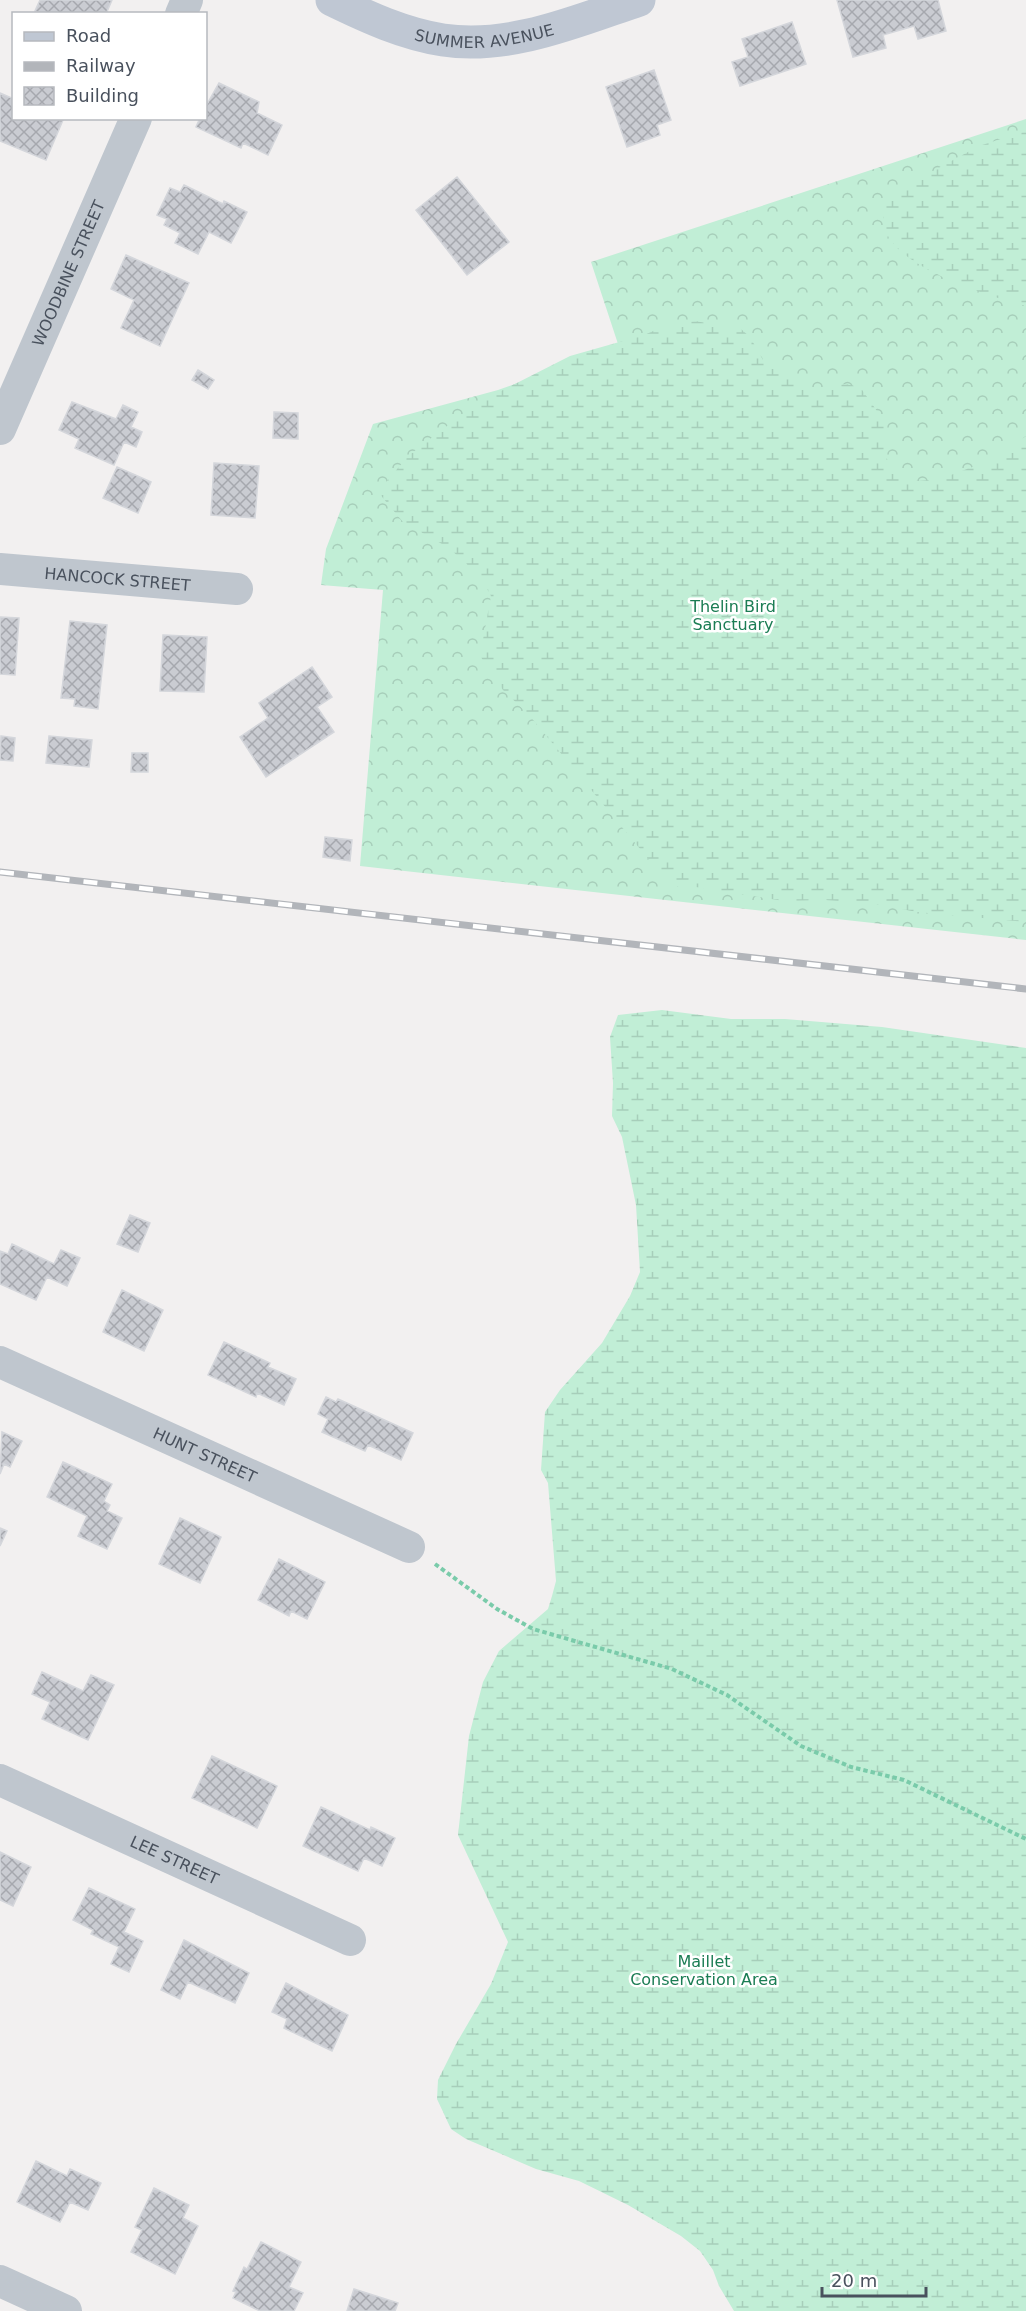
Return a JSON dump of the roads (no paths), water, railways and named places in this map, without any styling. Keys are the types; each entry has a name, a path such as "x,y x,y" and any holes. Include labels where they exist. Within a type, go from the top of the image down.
{"street":[{"name":"SUMMER AVENUE","path":"332,0 373,19 421,35 471,42 532,34 639,0"},
{"name":"WOODBINE STREET","path":"0,429 135,120"},
{"name":"HANCOCK STREET","path":"0,568 237,590"},
{"name":"HUNT STREET","path":"0,1362 409,1547"},
{"name":"LEE STREET","path":"0,1780 350,1940"},
{"path":"0,2281 66,2311"}],"railway":[{"path":"0,872 1026,989"}],"park label":[{"name":"Thelin Bird Sanctuary","path":"733,615"},
{"name":"Maillet Conservation Area","path":"704,1970"}]}
